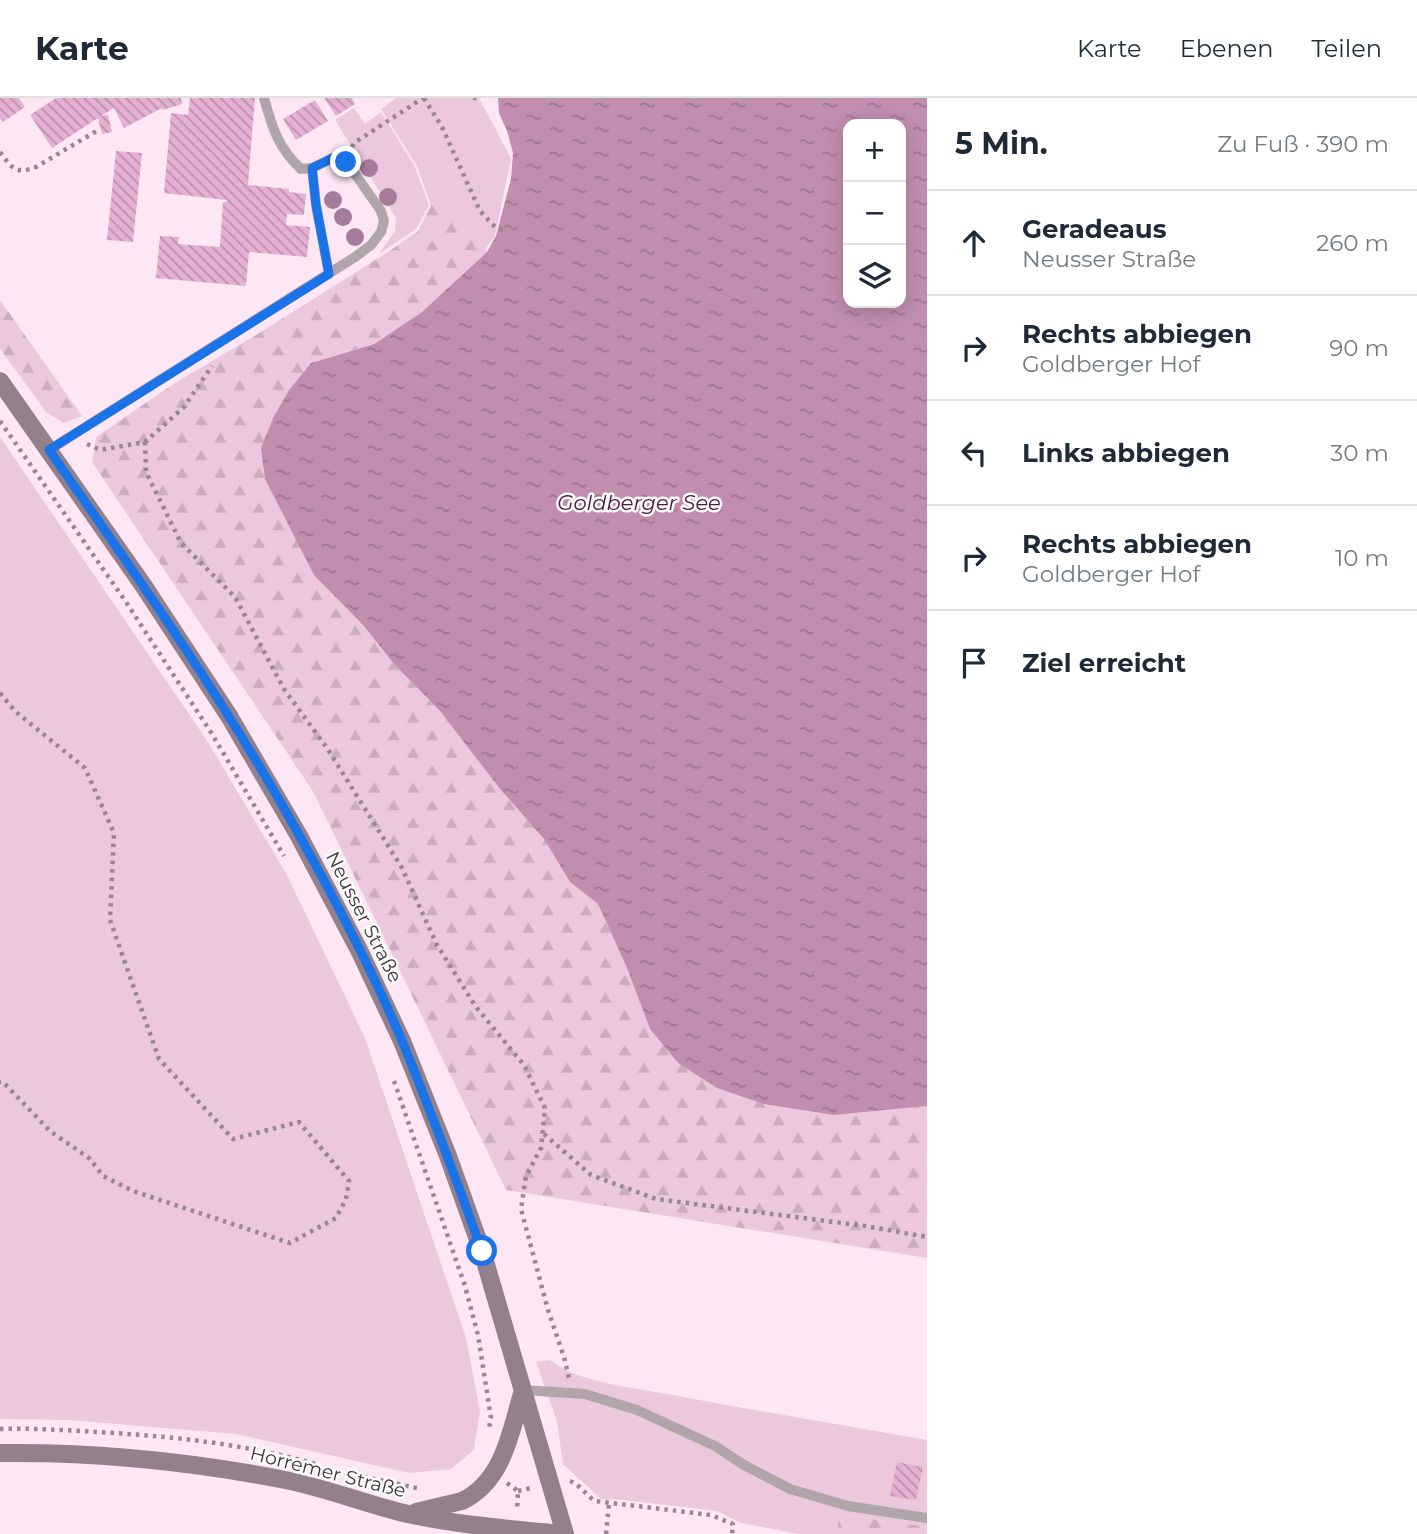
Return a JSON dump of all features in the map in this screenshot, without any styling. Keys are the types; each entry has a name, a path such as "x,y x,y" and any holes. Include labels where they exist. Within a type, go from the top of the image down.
{"main road":[{"name":"Neusser Straße","path":"0,381 143,585 229,716 299,836 359,950 402,1041 482,1251 551,1484 563,1534"},
{"path":"409,1514 462,1500 483,1486 494,1474 509,1439 523,1390"},
{"name":"Horremer Straße","path":"0,1453 132,1459 208,1467 283,1479 409,1514 469,1524 563,1534"}],"lane":[{"path":"49,450 329,274 371,245 381,232 384,221 381,211 346,162 335,157 312,168 301,169 290,159 279,144 264,98"},
{"path":"312,168 329,274"},
{"path":"523,1390 585,1394 637,1410 715,1446 790,1489 848,1506 927,1518"}],"path":[{"path":"346,162 354,143 424,98 442,127 480,211 496,228 506,231"},
{"path":"0,152 9,165 16,170 25,171 100,129"},
{"path":"72,436 100,450 145,442 184,407 212,367 212,348"},
{"path":"0,421 126,601 212,734 286,859"},
{"path":"145,442 146,472 181,543 235,597 284,689 327,748 402,868 436,945 476,1007 524,1065 545,1108 541,1148 526,1176 520,1209 572,1393"},
{"path":"0,693 16,712 85,768 114,833 110,920 159,1059 233,1139 299,1122 349,1181 346,1199 336,1218 290,1243 133,1191 103,1176 89,1158 50,1131 0,1082"},
{"path":"390,1069 478,1335 491,1418 489,1431"},
{"path":"543,1133 591,1175 656,1199 866,1226 927,1237"},
{"path":"518,1491 565,1480 572,1481 595,1501 711,1515 733,1524 732,1534"},
{"path":"606,1534 609,1504"}],"green space":[{"path":"396,98 479,98 511,158 495,236 486,248 487,252 457,211 431,205 417,166 381,109"},
{"path":"354,108 365,124 381,112 414,165 429,205 416,229 379,254 395,231 396,218 335,120"},
{"path":"431,205 457,211 487,252 422,312 373,344 311,363 289,390 273,418 261,448 363,625 394,664 440,711 500,789 544,839 570,882 598,904 627,968 650,1029 717,1088 763,1104 834,1115 927,1106 927,1258 506,1190 314,793 92,462 96,437 175,383 391,250 418,231"},
{"path":"0,300 82,416 64,423 47,413 0,349"},
{"path":"0,437 206,739 286,873 365,1038 466,1338 480,1411 474,1450 451,1469 409,1473 236,1434 69,1420 0,1419"},
{"path":"550,1360 576,1374 608,1384 927,1440 927,1527 839,1514 837,1534 799,1534 741,1523 717,1511 601,1499 563,1464 557,1421 536,1362"},
{"path":"839,1514 927,1527 927,1534 837,1534"}],"water":[{"name":"Goldberger See","path":"498,98 927,98 927,1106 834,1115 763,1104 717,1088 678,1063 650,1029 627,968 598,904 570,882 544,839 500,789 440,711 314,575 265,479 261,448 273,418 289,390 311,363 374,344 422,312 487,252 496,236 511,179 513,153 499,113"}],"building":[{"path":"0,98 19,98 25,107 3,122 0,118"},
{"path":"56,98 181,98 182,104 163,110 162,108 124,128 114,108 101,116 108,115 112,132 102,134 98,118 52,148 30,115"},
{"path":"190,98 255,98 248,185 289,189 289,192 306,194 304,215 287,214 286,225 310,227 307,257 249,252 246,286 156,278 160,236 179,237 178,244 220,247 223,202 227,200 164,193 171,113 188,115"},
{"path":"324,98 352,98 355,104 336,116"},
{"path":"315,100 328,121 296,140 283,119"},
{"path":"116,151 142,153 133,242 107,240"},
{"path":"897,1462 923,1467 916,1500 890,1496"}],"route":[{"path":"346,162 335,157 312,168 329,274 49,450 143,585 229,716 299,836 359,950 402,1041 482,1251"}]}
